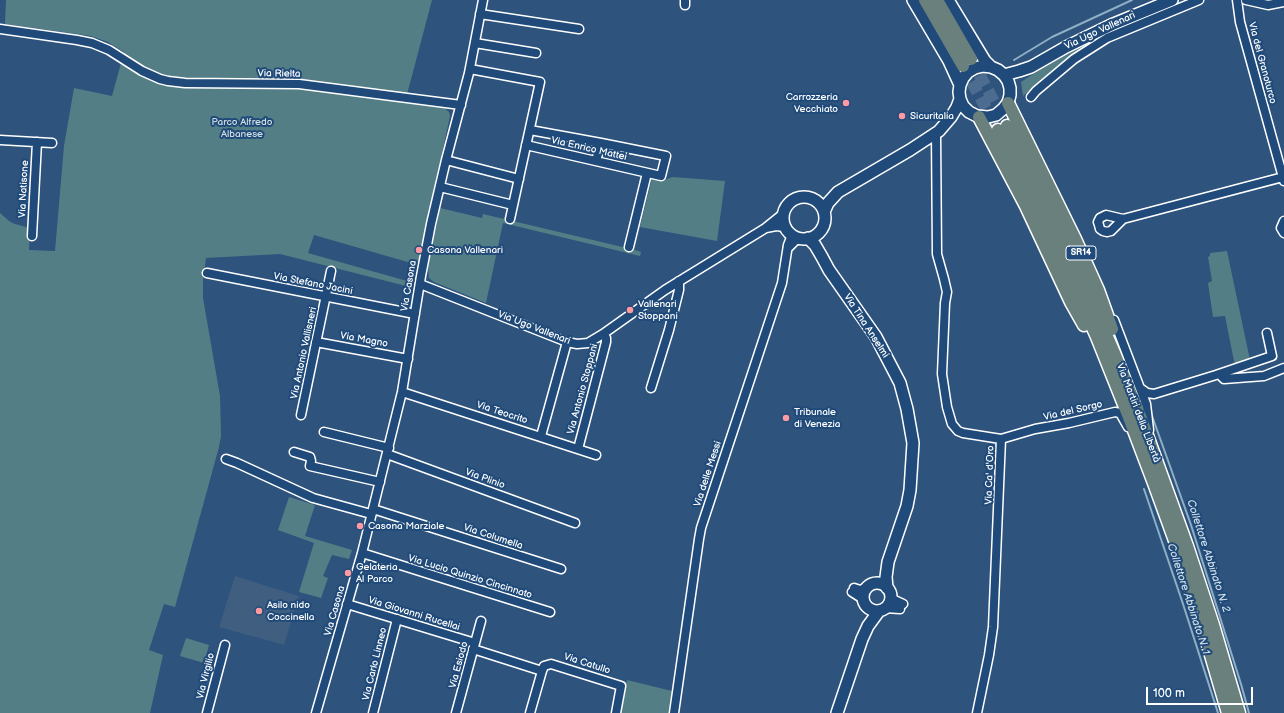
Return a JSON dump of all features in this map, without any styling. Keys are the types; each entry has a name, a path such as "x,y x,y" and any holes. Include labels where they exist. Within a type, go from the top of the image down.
{"main road":[{"path":"925,0 967,63 937,0"},
{"name":"SR14","path":"1008,102 1103,302 1142,407"},
{"name":"SR14","path":"978,116 1030,215 1093,345 1114,381"},
{"name":"Via Martiri della Libertà","path":"1228,713 1178,549 1137,438 1055,243 1003,128 1070,252 1142,407 1151,445 1192,560 1239,713"}],"street":[{"path":"461,104 470,69 483,0"},
{"path":"913,0 949,61 960,85"},
{"path":"948,0 990,67"},
{"name":"Via Ugo Vallenari","path":"1004,75 1031,67 1066,47 1111,25 1172,0"},
{"name":"Via Ugo Vallenari","path":"1031,97 1036,90 1074,59 1107,38 1199,0"},
{"name":"Via del Granoturco","path":"1123,219 1283,179 1240,22 1237,0"},
{"path":"1246,0 1268,5 1284,2"},
{"path":"480,14 579,29"},
{"name":"Via Rielta","path":"0,29 92,43 109,50 153,76 168,81 186,83 300,84 461,104"},
{"path":"475,44 536,53"},
{"path":"811,199 838,192 910,150 960,117 988,117 1003,110 1010,95 1008,81 998,70 990,67 983,66 968,72 960,85 960,99 964,106 969,112 978,116"},
{"name":"Via Ugo Vallenari","path":"1010,88 1031,67"},
{"path":"470,69 540,82 510,219"},
{"path":"938,132 954,112 960,99"},
{"name":"Via Casona","path":"316,713 362,553 388,451 402,392 431,224 461,104"},
{"path":"530,130 601,143 596,161"},
{"name":"Via Ca' d'Oro","path":"938,132 937,254 947,292 945,303 942,369 948,414 952,424 958,431 1002,439 993,627 977,713"},
{"path":"0,140 52,143"},
{"name":"Via Natisone","path":"32,236 37,142"},
{"name":"Via Enrico Mattei","path":"526,145 660,176 666,156 601,143"},
{"path":"446,160 519,179"},
{"path":"629,247 647,173"},
{"path":"440,187 513,204"},
{"path":"824,212 828,203 838,192"},
{"path":"805,197 818,201 824,212 824,225 817,234 796,235 783,221 784,213 788,205 799,198 805,197"},
{"name":"Via Ugo Vallenari","path":"420,284 566,342 577,344 588,343 679,281 764,229 784,213"},
{"path":"1284,221 1281,228 1284,233"},
{"name":"Via Ugo Vallenari","path":"764,229 776,226 796,235"},
{"name":"Via Tina Anselmi","path":"821,230 822,257"},
{"name":"Via Tina Anselmi","path":"796,235 815,245 829,270 879,343 900,383 907,409 913,442 910,490 907,506 888,562"},
{"name":"Via delle Messi","path":"674,713 700,534 709,502 782,283 788,248 796,235"},
{"path":"1085,262 1098,278 1103,288 1140,387 1142,407 1152,400 1213,381 1222,375"},
{"name":"Via Antonio Vallisneri","path":"301,415 331,271"},
{"name":"Via Stefano Jacini","path":"207,273 415,314"},
{"path":"651,388 680,290 679,281"},
{"path":"1140,387 1147,393 1154,394 1222,375 1272,356 1267,333"},
{"name":"Via Antonio Stoppani","path":"578,449 606,342 606,338 603,334"},
{"name":"Via Magno","path":"316,342 408,359"},
{"path":"541,436 566,342"},
{"path":"1222,375 1224,379 1264,376 1284,368"},
{"name":"Via Teocrito","path":"402,392 596,455"},
{"name":"Via del Sorgo","path":"1002,439 1115,412 1120,413 1126,424 1137,438"},
{"path":"324,432 388,451"},
{"name":"Via Plinio","path":"388,451 575,523"},
{"path":"294,452 310,457 310,466 380,482"},
{"path":"226,459 313,498 372,511"},
{"name":"Via Columella","path":"372,511 561,569"},
{"name":"Via Lucio Quinzio Cincinnato","path":"362,553 550,612"},
{"path":"863,637 867,613 867,594 888,562"},
{"path":"837,713 863,637 868,626 885,601 888,562"},
{"path":"867,594 880,584 885,601"},
{"path":"853,590 860,590 867,594 872,610 885,601"},
{"path":"885,601 902,607"},
{"name":"Via Giovanni Rucellai","path":"347,604 397,619 542,670"},
{"name":"Via Carlo Linneo","path":"373,713 397,619"},
{"name":"Via Esiodo","path":"456,713 481,621"},
{"name":"Via Virgilio","path":"207,713 225,645"},
{"name":"Via Catullo","path":"542,670 544,666 555,665 621,686 616,713"},
{"path":"530,713 542,670"}],"shaded area":[{"name":"Asilo nido Coccinella","path":"235,576 299,596 284,645 219,627"}],"green space":[{"name":"Parco Alfredo Albanese","path":"6,0 432,0 405,102 443,107 449,112 450,116 418,265 314,235 308,253 407,281 408,278 412,279 410,287 280,254 206,258 203,281 203,298 220,396 221,436 175,607 164,604 149,650 163,655 150,713 0,713 0,213 15,224 30,228 29,250 55,251 64,146 74,88 112,96 124,52 108,42 91,36 5,24"},
{"path":"1115,29 1113,32 1073,57 1023,96 1021,82 1068,54"},
{"path":"673,177 725,181 717,241 640,227 652,178 664,180"},
{"path":"440,208 482,218 483,214 641,252 640,256 503,223 486,303 434,282 429,278 428,267"},
{"path":"1227,251 1250,360 1235,366 1225,316 1213,317 1208,283 1212,281 1208,257 1210,256 1210,253"},
{"path":"289,497 315,505 305,536 352,550 349,559 332,555 323,576 328,578 321,598 299,592 314,543 278,530"},
{"path":"186,638 209,645 204,663 180,656"},
{"path":"627,680 672,691 669,713 621,713"}],"waterway":[{"path":"1014,60 1052,37 1132,0"},
{"name":"Collettore Abbinato N. 2","path":"1151,413 1191,525 1249,713"},
{"name":"Collettore Abbinato N. 1","path":"1144,489 1218,713"}],"tunnel":[{"path":"971,59 1007,126"},
{"path":"963,66 998,130"}],"place":[{"name":"Carrozzeria Vecchiato","path":"846,103"},
{"name":"Sicuritalia","path":"902,116"},
{"name":"Casona Vallenari","path":"419,250"},
{"name":"Vallenari Stoppani","path":"630,310"},
{"name":"Tribunale di Venezia","path":"786,418"},
{"name":"Casona Marziale","path":"360,526"},
{"name":"Gelateria Al Parco","path":"348,573"},
{"name":"Asilo nido Coccinella","path":"259,611"}]}
